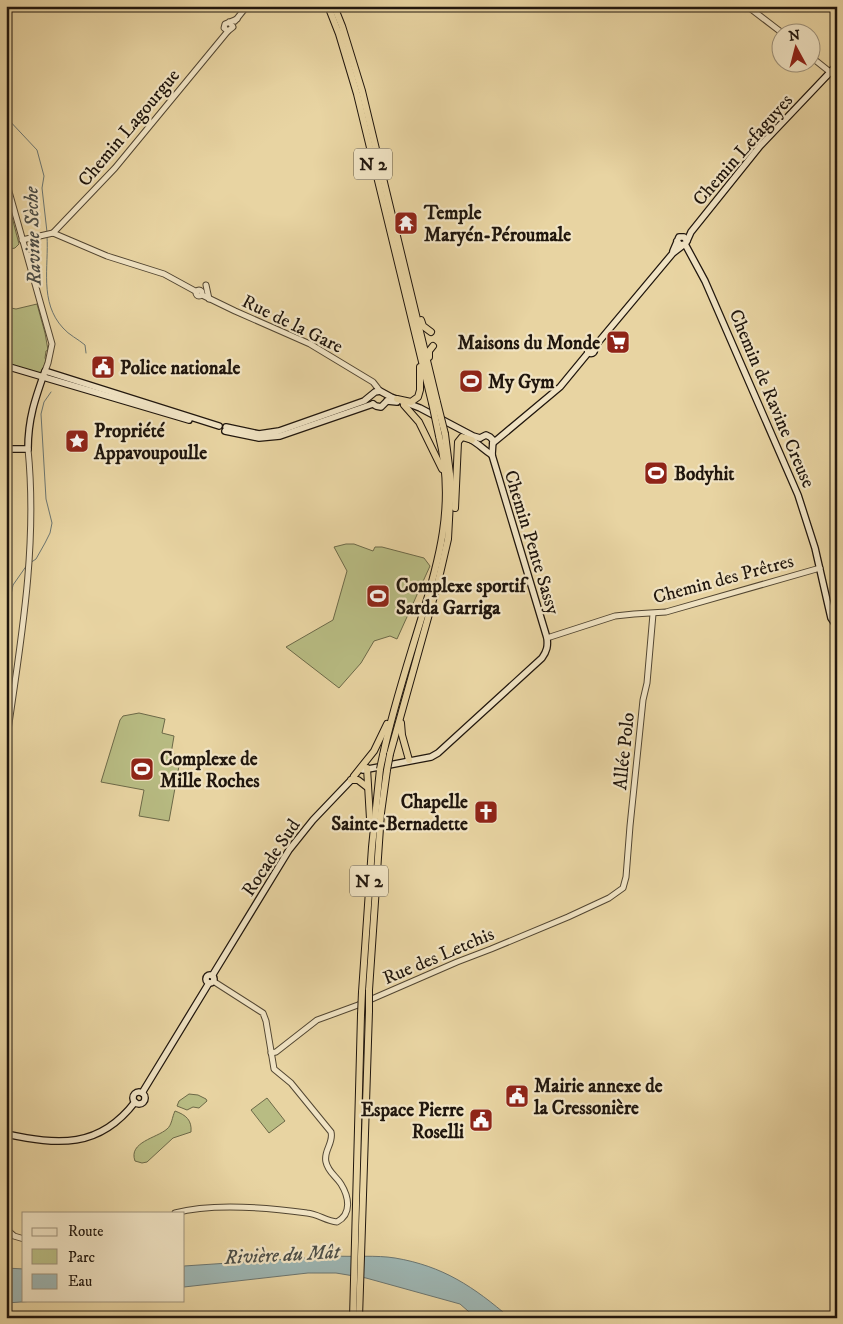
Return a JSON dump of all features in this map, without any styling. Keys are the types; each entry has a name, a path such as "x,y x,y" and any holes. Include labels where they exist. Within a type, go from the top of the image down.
{"highway":[{"name":"N 2","path":"328,6 339,34 354,84 412,324 435,402 451,473 451,510 448,539 438,582 401,713 386,755"},
{"name":"N 2","path":"334,6 347,40 362,91 434,388 435,402"},
{"path":"400,251 407,266 423,326 431,332"},
{"path":"397,399 414,401 418,397 420,390 420,365 412,324"},
{"path":"433,346 430,349 429,355 434,388"},
{"path":"404,405 419,422 439,461 446,480"},
{"name":"N 2","path":"352,1318 359,1227 369,990 384,770 404,678 440,553 446,509 446,480 442,435"},
{"path":"438,582 451,541 458,442 462,437 472,440"},
{"path":"368,789 358,780 352,778 380,741 404,678"},
{"path":"401,713 402,735 407,752 412,760"},
{"path":"366,768 370,813 367,895"},
{"name":"N 2","path":"359,1318 362,992 367,895 376,800 384,770"}],"main road":[{"name":"Chemin Lefaguyes","path":"490,444 560,387 683,242 760,146 837,65"},
{"name":"Chemin de Ravine Creuse","path":"683,242 690,251 705,281 796,489 820,568 831,618 837,627"},
{"path":"6,366 44,374 218,427 223,424 225,429 259,438 276,437 372,404 379,407 383,406 386,401"},
{"path":"6,449 28,449 30,416 44,374"},
{"path":"225,429 259,434 279,432 355,404 378,393 420,408 473,436 479,441 481,448 490,444 486,435 479,441 472,440 404,405 386,401 378,393"},
{"path":"372,404 371,399 378,393"},
{"name":"Chemin Pente Sassy","path":"490,444 547,638"},
{"path":"366,768 431,756 438,752 544,655 548,647 547,638"},
{"name":"Rocade Sud","path":"6,1134 51,1142 83,1139 111,1126 135,1102 134,1095 137,1092 142,1093 288,850 352,778 366,768"}],"street":[{"name":"Chemin Lagourgue","path":"49,233 114,168 222,37 226,30 224,24 231,24 247,6"},
{"path":"747,6 770,24"},
{"path":"820,64 830,72"},
{"path":"6,181 52,344 44,374"},
{"path":"22,240 49,233"},
{"name":"Rue de la Gare","path":"49,233 107,256 164,274 209,299 310,344 376,385 378,393"},
{"path":"206,285 209,299"},
{"path":"6,744 30,564 31,526 28,449"},
{"name":"Chemin des Prêtres","path":"547,638 616,616 666,612 713,600 820,568"},
{"name":"Allée Polo","path":"620,891 626,883 653,614"},
{"name":"Rue des Letchis","path":"271,1053 276,1052 317,1020 358,1005 517,938 592,906 620,891"},
{"path":"185,1212 226,1208 257,1208 312,1214 337,1222 344,1217 348,1207 341,1183 328,1169 325,1160 332,1140 331,1132 293,1086 274,1069 263,1013 211,980"},
{"path":"6,1229 14,1236 22,1238"}],"green space":[{"path":"12,217 19,244 15,248 6,250 6,218"},
{"path":"37,304 48,350 46,351 46,360 42,372 38,373 6,363 6,307 16,309"},
{"name":"Complexe sportif Sarda Garriga","path":"354,544 373,551 375,547 382,547 424,558 430,566 397,639 390,636 374,641 361,663 339,688 286,647 333,620 347,571 334,547"},
{"name":"Complexe de Mille Roches","path":"139,713 165,719 162,733 174,736 171,754 181,755 169,821 139,816 144,790 101,782 120,720 123,716"},
{"path":"189,1094 198,1095 207,1101 199,1108 193,1107 187,1110 177,1106 179,1101"},
{"path":"267,1098 285,1121 269,1133 251,1110"},
{"path":"175,1111 188,1118 191,1132 173,1138 147,1162 135,1161 134,1155 139,1145 167,1129"}],"water":[{"path":"334,1256 395,1258 428,1266 457,1279 484,1297 510,1318 476,1318 460,1304 366,1278 336,1273 308,1273 185,1287 185,1266"},
{"path":"6,1268 22,1269 22,1302 6,1303"}],"waterway":[{"name":"Ravine Sèche","path":"6,117 37,150 44,176 42,188 47,232"},
{"name":"Ravine Sèche","path":"47,236 47,284 51,307 63,328 85,345 86,353"},
{"name":"Ravine Sèche","path":"30,563 36,559 45,543 52,523 46,499 41,414 44,402 51,392"},
{"name":"Ravine Sèche","path":"6,606 13,585 27,565"}],"place":[{"name":"Temple Maryén-Péroumale","path":"406,223"},
{"name":"Maisons du Monde","path":"618,342"},
{"name":"Police nationale","path":"103,367"},
{"name":"My Gym","path":"471,381"},
{"name":"Propriété Appavoupoulle","path":"77,441"},
{"name":"Bodyhit","path":"656,473"},
{"name":"Complexe sportif Sarda Garriga","path":"378,596"},
{"name":"Complexe de Mille Roches","path":"142,769"},
{"name":"Chapelle Sainte-Bernadette","path":"486,812"},
{"name":"Mairie annexe de la Cressonière","path":"517,1096"},
{"name":"Espace Pierre Roselli","path":"481,1120"}],"water label":[{"name":"Rivière du Mât","path":"282,1254"}]}
